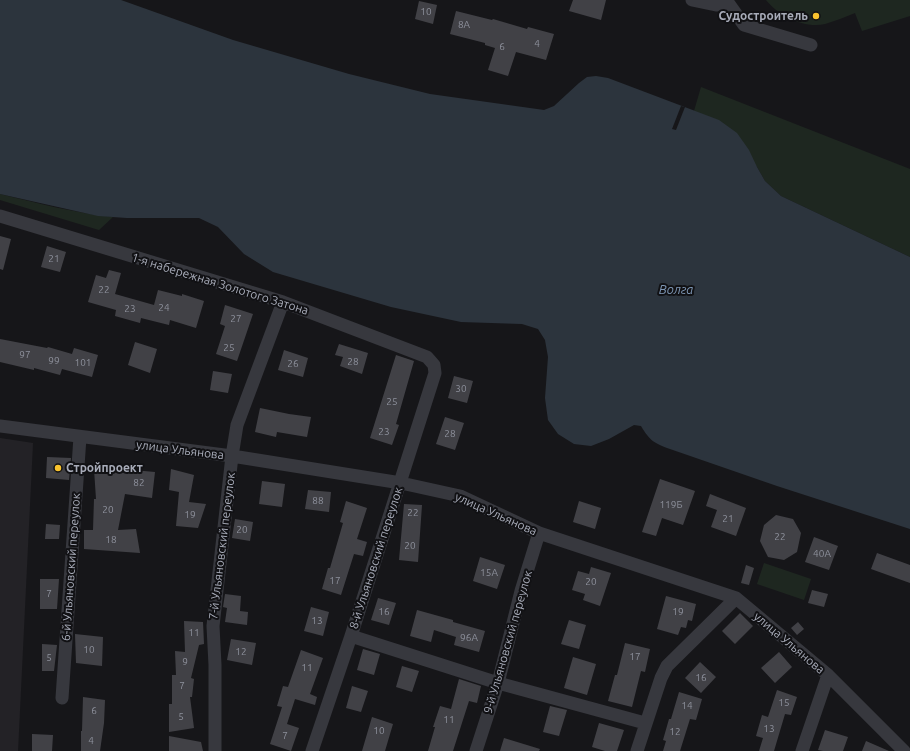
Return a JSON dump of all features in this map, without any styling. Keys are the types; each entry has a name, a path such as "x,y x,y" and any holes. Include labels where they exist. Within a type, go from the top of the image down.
{"street":[{"path":"692,0 716,6 732,2 744,25 811,45"},
{"name":"1-я набережная Золотого Затона","path":"0,216 283,302 427,357 434,365"},
{"name":"7-й Ульяновский переулок","path":"215,751 215,665 213,626 232,456 237,425 283,302"},
{"name":"8-й Ульяновский переулок","path":"312,751 401,483 435,373 434,365"},
{"name":"улица Ульянова","path":"0,426 232,456 401,483 460,496 540,533 736,598 828,675 904,751"},
{"name":"6-й Ульяновский переулок","path":"62,698 80,437"},
{"name":"9-й Ульяновский переулок","path":"476,751 498,683 521,591 540,533"},
{"path":"637,751 661,678 667,666 736,598"},
{"path":"351,636 498,683 645,724"},
{"path":"802,751 828,675"}],"shaded area":[{"name":"Судостроитель","path":"766,0 910,0 910,16 862,31 855,13 825,24 809,25 785,16 771,6"},
{"path":"701,87 910,169 910,257 781,196 765,181 757,167 694,111"},
{"path":"0,194 70,210 113,217 99,230 0,200"},
{"path":"0,438 33,443 18,751 0,751"},
{"path":"764,563 811,579 804,600 757,584"}],"water":[{"name":"Волга","path":"0,0 121,0 233,40 349,74 430,94 544,110 554,106 587,77 596,76 608,78 719,120 737,133 749,150 765,181 781,196 910,257 910,529 777,486 670,449 653,441 641,426 634,425 609,439 591,446 574,444 558,434 548,420 545,398 548,357 545,340 538,329 522,324 461,322 391,307 273,272 244,254 218,227 199,218 127,218 98,216 0,194"}],"pier":[{"path":"681,106 685,107 676,130 672,129"}],"building":[{"path":"573,0 606,0 601,20 569,11"},
{"path":"419,1 437,5 433,24 415,19"},
{"path":"456,11 493,19 527,29 528,27 554,34 546,60 516,52 508,76 488,70 495,48 485,45 485,43 450,34"},
{"path":"0,236 11,239 3,270 0,269"},
{"path":"47,246 66,252 60,272 41,267"},
{"path":"109,270 121,273 115,294 154,305 158,290 182,296 182,294 204,301 196,328 170,320 169,325 141,318 140,323 115,316 116,310 88,302 96,275 106,278"},
{"path":"225,305 253,314 237,361 216,354 225,326 220,324"},
{"path":"0,339 48,347 72,354 74,348 98,355 92,377 62,369 60,375 34,368 34,370 0,362"},
{"path":"135,342 157,349 150,373 128,365"},
{"path":"339,344 368,353 362,374 340,366 343,357 335,355"},
{"path":"284,350 308,358 303,377 278,370"},
{"path":"396,355 414,361 396,424 399,425 392,445 370,438"},
{"path":"213,371 232,374 228,393 210,390"},
{"path":"454,376 473,381 467,403 448,398"},
{"path":"260,408 311,417 307,437 277,432 276,437 255,432"},
{"path":"445,417 464,423 455,450 436,444"},
{"name":"Стройпроект","path":"47,457 71,458 69,480 46,478"},
{"path":"123,466 122,469 155,472 152,498 125,494 118,530 136,529 140,553 84,549 84,530 93,530 94,499 96,499 94,469"},
{"path":"171,469 194,475 189,502 206,504 198,528 176,526 179,492 169,490"},
{"path":"660,479 695,491 683,525 662,518 656,536 642,532"},
{"path":"262,481 285,484 282,507 259,504"},
{"path":"308,490 331,492 329,512 305,509"},
{"path":"710,494 746,508 736,536 711,527 717,510 706,506"},
{"path":"346,501 367,508 357,539 367,542 363,556 354,554 341,595 322,589 328,568 330,568 343,523 340,522"},
{"path":"579,501 601,508 595,529 573,522"},
{"path":"404,504 422,505 418,562 399,560"},
{"path":"776,515 793,519 801,533 797,552 784,560 768,557 760,541 764,525"},
{"path":"235,519 253,522 250,541 232,538"},
{"path":"46,524 60,525 59,539 45,539"},
{"path":"814,537 838,546 829,570 805,562"},
{"path":"877,553 910,565 910,583 871,569"},
{"path":"480,557 505,565 497,589 473,581"},
{"path":"746,565 754,568 749,585 741,583"},
{"path":"591,567 611,573 600,606 583,600 585,594 572,590 578,571 589,574"},
{"path":"40,579 59,579 57,609 40,609"},
{"path":"812,590 828,594 824,607 808,603"},
{"path":"225,594 241,596 240,611 248,612 247,625 225,622 227,608 223,607"},
{"path":"666,596 696,604 692,621 688,620 686,628 681,627 678,635 657,629"},
{"path":"378,598 396,603 389,625 371,620"},
{"path":"311,607 329,612 323,636 304,631"},
{"path":"417,610 485,631 479,652 454,645 456,637 434,630 431,642 410,636"},
{"path":"740,613 753,626 735,644 722,631"},
{"path":"569,620 586,625 579,649 561,644"},
{"path":"184,621 203,622 204,644 199,645 191,678 194,679 192,697 190,697 194,728 169,732 169,704 172,704 172,675 176,675 175,651 185,652"},
{"path":"798,622 804,629 797,635 791,628"},
{"path":"75,634 103,637 102,666 76,663"},
{"path":"231,639 256,643 252,665 227,660"},
{"path":"625,643 650,649 645,672 641,671 632,707 608,701 615,675 617,675"},
{"path":"42,644 57,645 54,671 42,671"},
{"path":"363,649 380,654 374,675 357,670"},
{"path":"301,650 323,658 310,694 317,697 315,705 295,699 287,724 299,728 291,751 270,744 282,707 277,706 283,686 288,687"},
{"path":"779,652 792,667 775,683 761,668"},
{"path":"573,657 596,664 587,695 564,688"},
{"path":"700,662 716,677 701,693 685,678"},
{"path":"402,666 419,671 412,692 396,687"},
{"path":"459,679 481,686 477,703 469,701 453,751 428,751 435,727 433,727 440,706 451,709"},
{"path":"352,686 368,691 361,712 346,708"},
{"path":"777,690 797,697 791,715 785,714 774,751 759,751 763,738 756,736 762,715 768,717"},
{"path":"679,692 702,699 696,720 690,719 680,751 663,751 666,741 663,740"},
{"path":"83,697 105,700 104,723 100,751 81,751"},
{"path":"550,706 567,710 559,736 543,732"},
{"path":"372,717 393,724 385,751 362,751"},
{"path":"599,723 624,730 617,751 605,751 592,747"},
{"path":"825,730 848,737 843,751 818,750"},
{"path":"32,734 53,735 52,751 32,751"},
{"path":"169,736 201,742 203,751 169,751"},
{"path":"504,738 540,749 539,751 500,751"},
{"path":"866,741 889,751 862,751"}],"place":[{"name":"Судостроитель","path":"816,16"},
{"name":"Стройпроект","path":"58,468"}]}
